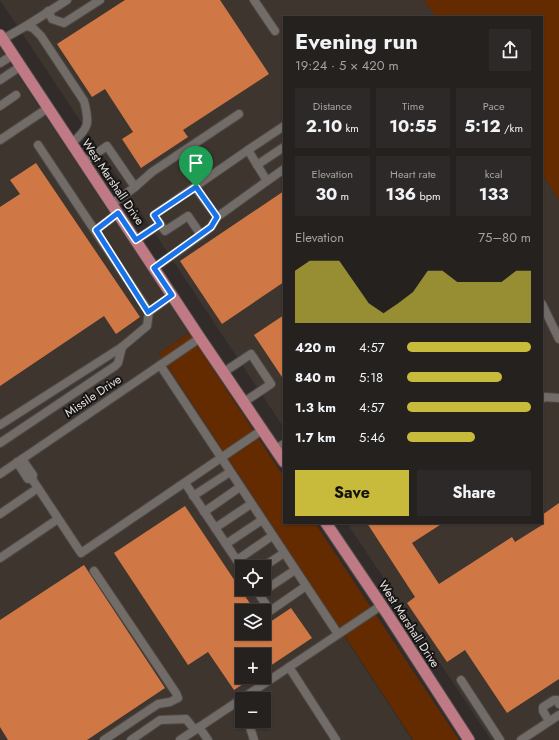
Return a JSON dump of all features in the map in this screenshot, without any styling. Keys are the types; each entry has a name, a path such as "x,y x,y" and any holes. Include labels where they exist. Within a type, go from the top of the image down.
{"main road":[{"name":"West Marshall Drive","path":"1,37 262,430 280,447 283,458"},
{"name":"West Marshall Drive","path":"327,524 382,605 469,740"}],"lane":[{"path":"1,37 26,26 67,0"},
{"path":"48,11 52,19 64,23 100,0"},
{"path":"254,0 275,31"},
{"path":"26,26 33,28 41,36 84,101 88,124 83,133 72,143"},
{"path":"0,63 13,54"},
{"path":"0,80 21,66"},
{"path":"0,106 16,95"},
{"path":"0,140 48,108"},
{"path":"96,230 135,187 152,172 239,114"},
{"path":"201,235 188,216 164,231 154,215 283,127"},
{"path":"0,425 122,347 148,326 148,312 96,230 38,145"},
{"path":"84,162 107,146 135,187"},
{"path":"257,165 283,148"},
{"path":"248,150 267,181"},
{"path":"154,268 211,227 217,217 283,170"},
{"path":"196,187 217,217"},
{"path":"136,240 160,224"},
{"path":"148,312 172,295"},
{"path":"543,306 559,339"},
{"name":"Missile Drive","path":"0,474 200,338"},
{"path":"0,443 115,366 118,363 122,347"},
{"path":"224,372 251,354 271,384 244,402"},
{"path":"160,366 338,634"},
{"path":"543,398 559,398"},
{"path":"19,460 33,475 32,479 81,553 262,430"},
{"path":"193,496 230,472"},
{"path":"184,483 236,560 272,536"},
{"path":"204,512 240,487"},
{"path":"0,514 38,488"},
{"path":"215,528 251,504"},
{"path":"0,558 58,519"},
{"path":"226,544 262,520"},
{"path":"271,562 284,553"},
{"path":"271,583 295,570"},
{"path":"94,571 178,698 170,702 158,704 104,740"},
{"path":"260,596 270,611 306,586"},
{"path":"254,692 382,605"},
{"path":"289,667 336,740"},
{"path":"461,680 500,740"},
{"path":"549,721 543,711 543,707 554,700 557,700 559,704"},
{"path":"180,740 235,705"},
{"path":"521,740 559,715"},
{"path":"131,740 160,720 186,719 208,740"},
{"path":"250,728 254,740"}],"shaded area":[{"path":"0,0 424,0 435,16 283,16 283,426"},
{"path":"424,0 559,0 559,200 543,176 543,16 435,16"},
{"path":"0,48 189,333 159,353 412,740 0,740"},
{"path":"543,176 559,200 559,740 491,740 348,524 543,524"},
{"path":"189,333 283,475 283,524 316,524 459,740 413,740 159,353"}],"building":[{"path":"125,0 220,0 269,74 183,130 188,137 141,168 122,139 133,132 105,89 92,97 57,44"},
{"path":"36,163 140,317 116,334 104,316 0,386 0,207 20,194 10,180"},
{"path":"283,192 283,283 222,324 180,261"},
{"path":"283,316 283,378 254,335"},
{"path":"559,503 559,679 507,713 465,650 447,662 407,603 415,597 368,524 441,524 412,543 439,584 512,537 515,542 542,525 543,514"},
{"path":"185,506 235,581 235,596 245,596 250,604 235,604 235,640 271,640 271,621 291,608 312,638 271,665 271,648 235,648 235,684 243,684 234,690 208,652 188,665 114,553"},
{"path":"84,565 165,688 87,740 8,740 0,727 0,620"}],"route":[{"path":"196,187 217,217 211,227 154,268 172,295 148,312 96,230 118,213 136,240 160,224 154,215 196,187"}]}
